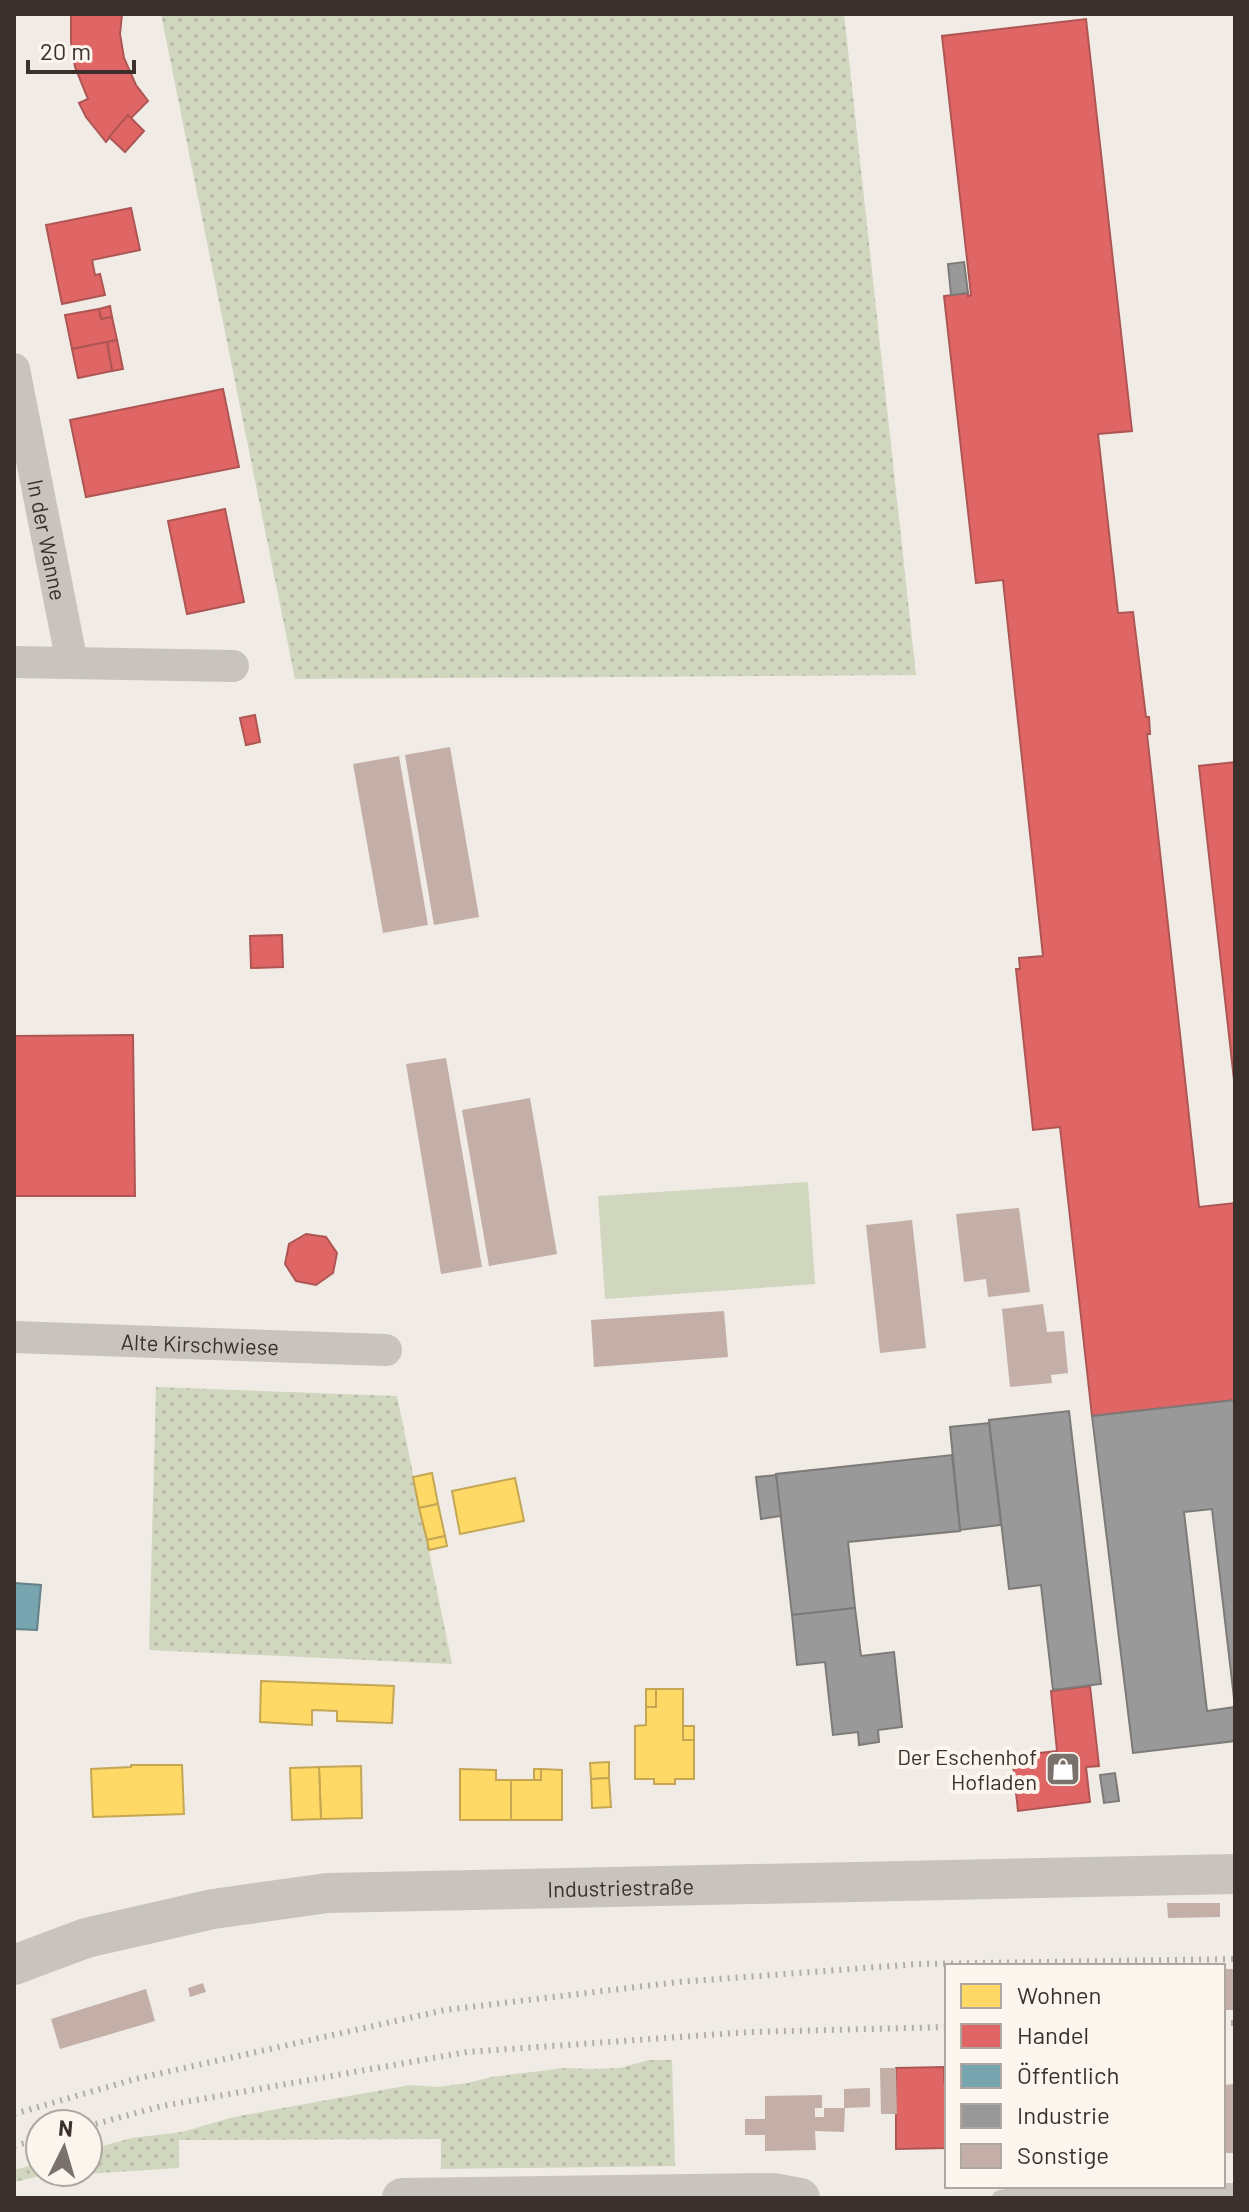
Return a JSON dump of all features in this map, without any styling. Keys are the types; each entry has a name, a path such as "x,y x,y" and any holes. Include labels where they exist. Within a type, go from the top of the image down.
{"street":[{"name":"In der Wanne","path":"14,369 72,663"},
{"path":"14,662 233,666"},
{"name":"Alte Kirschwiese","path":"14,1337 386,1350"},
{"name":"Industriestraße","path":"14,1965 86,1938 213,1909 327,1893 1235,1874"},
{"path":"402,2198 773,2193 800,2198"}],"lane":[{"path":"1000,2198 1235,2191"}],"green space":[{"path":"161,14 844,14 916,675 295,679"},
{"path":"808,1182 815,1284 605,1299 598,1196"},
{"path":"156,1387 397,1396 452,1664 149,1650"},
{"path":"649,2060 672,2060 675,2166 441,2169 441,2139 179,2140 179,2168 104,2173 104,2146 132,2138 182,2132 234,2117 410,2085 438,2087 564,2068 620,2068"},
{"path":"24,2167 24,2180 14,2182 14,2170"}],"building: Wohnen":[{"path":"432,1473 438,1504 419,1508 413,1477"},
{"path":"515,1478 524,1521 460,1534 452,1491"},
{"path":"438,1504 445,1536 427,1540 419,1508"},
{"path":"445,1536 447,1546 429,1550 427,1540"},
{"path":"261,1681 394,1686 392,1723 337,1721 337,1711 312,1710 312,1725 260,1722"},
{"path":"646,1689 656,1689 656,1707 646,1707"},
{"path":"656,1689 683,1689 683,1740 694,1740 694,1779 675,1779 675,1784 654,1784 654,1779 635,1779 635,1726 646,1725 646,1707 656,1707"},
{"path":"683,1726 694,1726 694,1740 683,1740"},
{"path":"609,1762 609,1778 591,1779 590,1763"},
{"path":"182,1765 184,1814 93,1817 91,1769"},
{"path":"361,1766 362,1818 321,1819 319,1767"},
{"path":"319,1767 321,1819 292,1820 290,1768"},
{"path":"460,1769 496,1770 496,1780 511,1780 511,1820 460,1820"},
{"path":"534,1769 541,1769 541,1780 534,1780"},
{"path":"541,1769 562,1770 562,1820 511,1820 511,1780 541,1780"},
{"path":"609,1778 611,1807 592,1808 591,1779"}],"building: Handel":[{"path":"71,14 122,14 120,34 124,58 136,85 148,101 131,118 128,115 106,142 79,103 88,99 75,67"},
{"path":"1086,19 1132,431 1098,434 1118,613 1133,612 1146,717 1149,717 1150,734 1147,734 1199,1207 1235,1203 1235,1400 1092,1416 1060,1127 1033,1130 1016,969 1020,969 1019,958 1043,956 1003,580 976,583 944,296 971,295 942,36"},
{"path":"128,115 144,131 125,152 109,137"},
{"path":"131,208 140,250 92,260 95,275 100,274 105,295 62,304 46,225"},
{"path":"110,306 112,317 101,319 99,309"},
{"path":"99,309 101,319 112,317 117,340 72,349 65,315"},
{"path":"117,340 123,369 112,371 107,342"},
{"path":"107,342 112,371 78,378 72,349"},
{"path":"223,389 239,467 86,497 70,420"},
{"path":"225,509 244,602 187,614 168,521"},
{"path":"255,715 260,742 246,745 240,718"},
{"path":"1235,762 1235,1089 1199,766"},
{"path":"282,935 283,967 251,968 250,936"},
{"path":"133,1035 135,1196 14,1196 14,1036"},
{"path":"306,1234 326,1237 337,1253 333,1273 316,1285 296,1281 285,1264 289,1244"},
{"path":"1090,1686 1099,1766 1086,1767 1090,1802 1018,1811 1012,1756 1057,1751 1051,1691"},
{"path":"944,2067 945,2148 896,2149 896,2068"}],"building: Öffentlich":[{"path":"14,1583 41,1585 37,1630 14,1629"}],"building: Industrie":[{"path":"964,262 968,293 951,295 948,264"},
{"path":"1235,1400 1235,1707 1235,1741 1133,1753 1092,1416","holes":["1212,1509 1235,1707 1207,1711 1184,1512"]},
{"path":"1069,1411 1101,1684 1053,1690 1041,1585 1009,1589 989,1420"},
{"path":"989,1423 1001,1525 960,1530 950,1427"},
{"path":"952,1455 960,1531 848,1542 855,1608 792,1615 776,1474"},
{"path":"776,1475 781,1516 761,1519 756,1477"},
{"path":"855,1608 861,1656 894,1652 902,1727 878,1730 879,1742 859,1745 858,1732 833,1735 825,1662 797,1665 792,1615"},
{"path":"1115,1773 1119,1801 1104,1803 1100,1775"}],"building: Sonstige":[{"path":"450,747 479,917 434,925 405,755"},
{"path":"399,756 428,925 383,933 353,764"},
{"path":"446,1058 482,1267 441,1274 406,1064"},
{"path":"530,1098 557,1254 489,1266 462,1110"},
{"path":"1019,1208 1030,1292 988,1297 986,1279 964,1282 956,1214"},
{"path":"912,1220 926,1348 880,1353 866,1225"},
{"path":"1043,1304 1047,1332 1064,1331 1068,1373 1051,1375 1052,1383 1010,1387 1002,1309"},
{"path":"724,1311 728,1357 594,1367 591,1320"},
{"path":"1167,1903 1220,1903 1220,1917 1168,1918"},
{"path":"1225,1969 1235,1969 1235,2010 1225,2010"},
{"path":"203,1983 206,1992 190,1997 188,1988"},
{"path":"146,1989 155,2021 60,2049 51,2019"},
{"path":"880,2068 896,2068 897,2114 881,2114"},
{"path":"1235,2084 1235,2153 1225,2153 1225,2085"},
{"path":"870,2088 870,2107 845,2108 844,2132 815,2131 816,2150 765,2151 765,2135 745,2135 745,2119 765,2119 765,2096 822,2095 822,2108 815,2108 815,2117 824,2117 824,2108 844,2108 844,2089"}],"railway":[{"path":"14,2114 135,2079 445,2010 678,1982 918,1964 1235,1959"},
{"path":"1225,2023 1235,2023"},
{"path":"104,2122 162,2106 467,2052 750,2032 945,2027"},
{"path":"14,2146 24,2143"}],"place":[{"name":"Der Eschenhof Hofladen","path":"1063,1769"}]}
